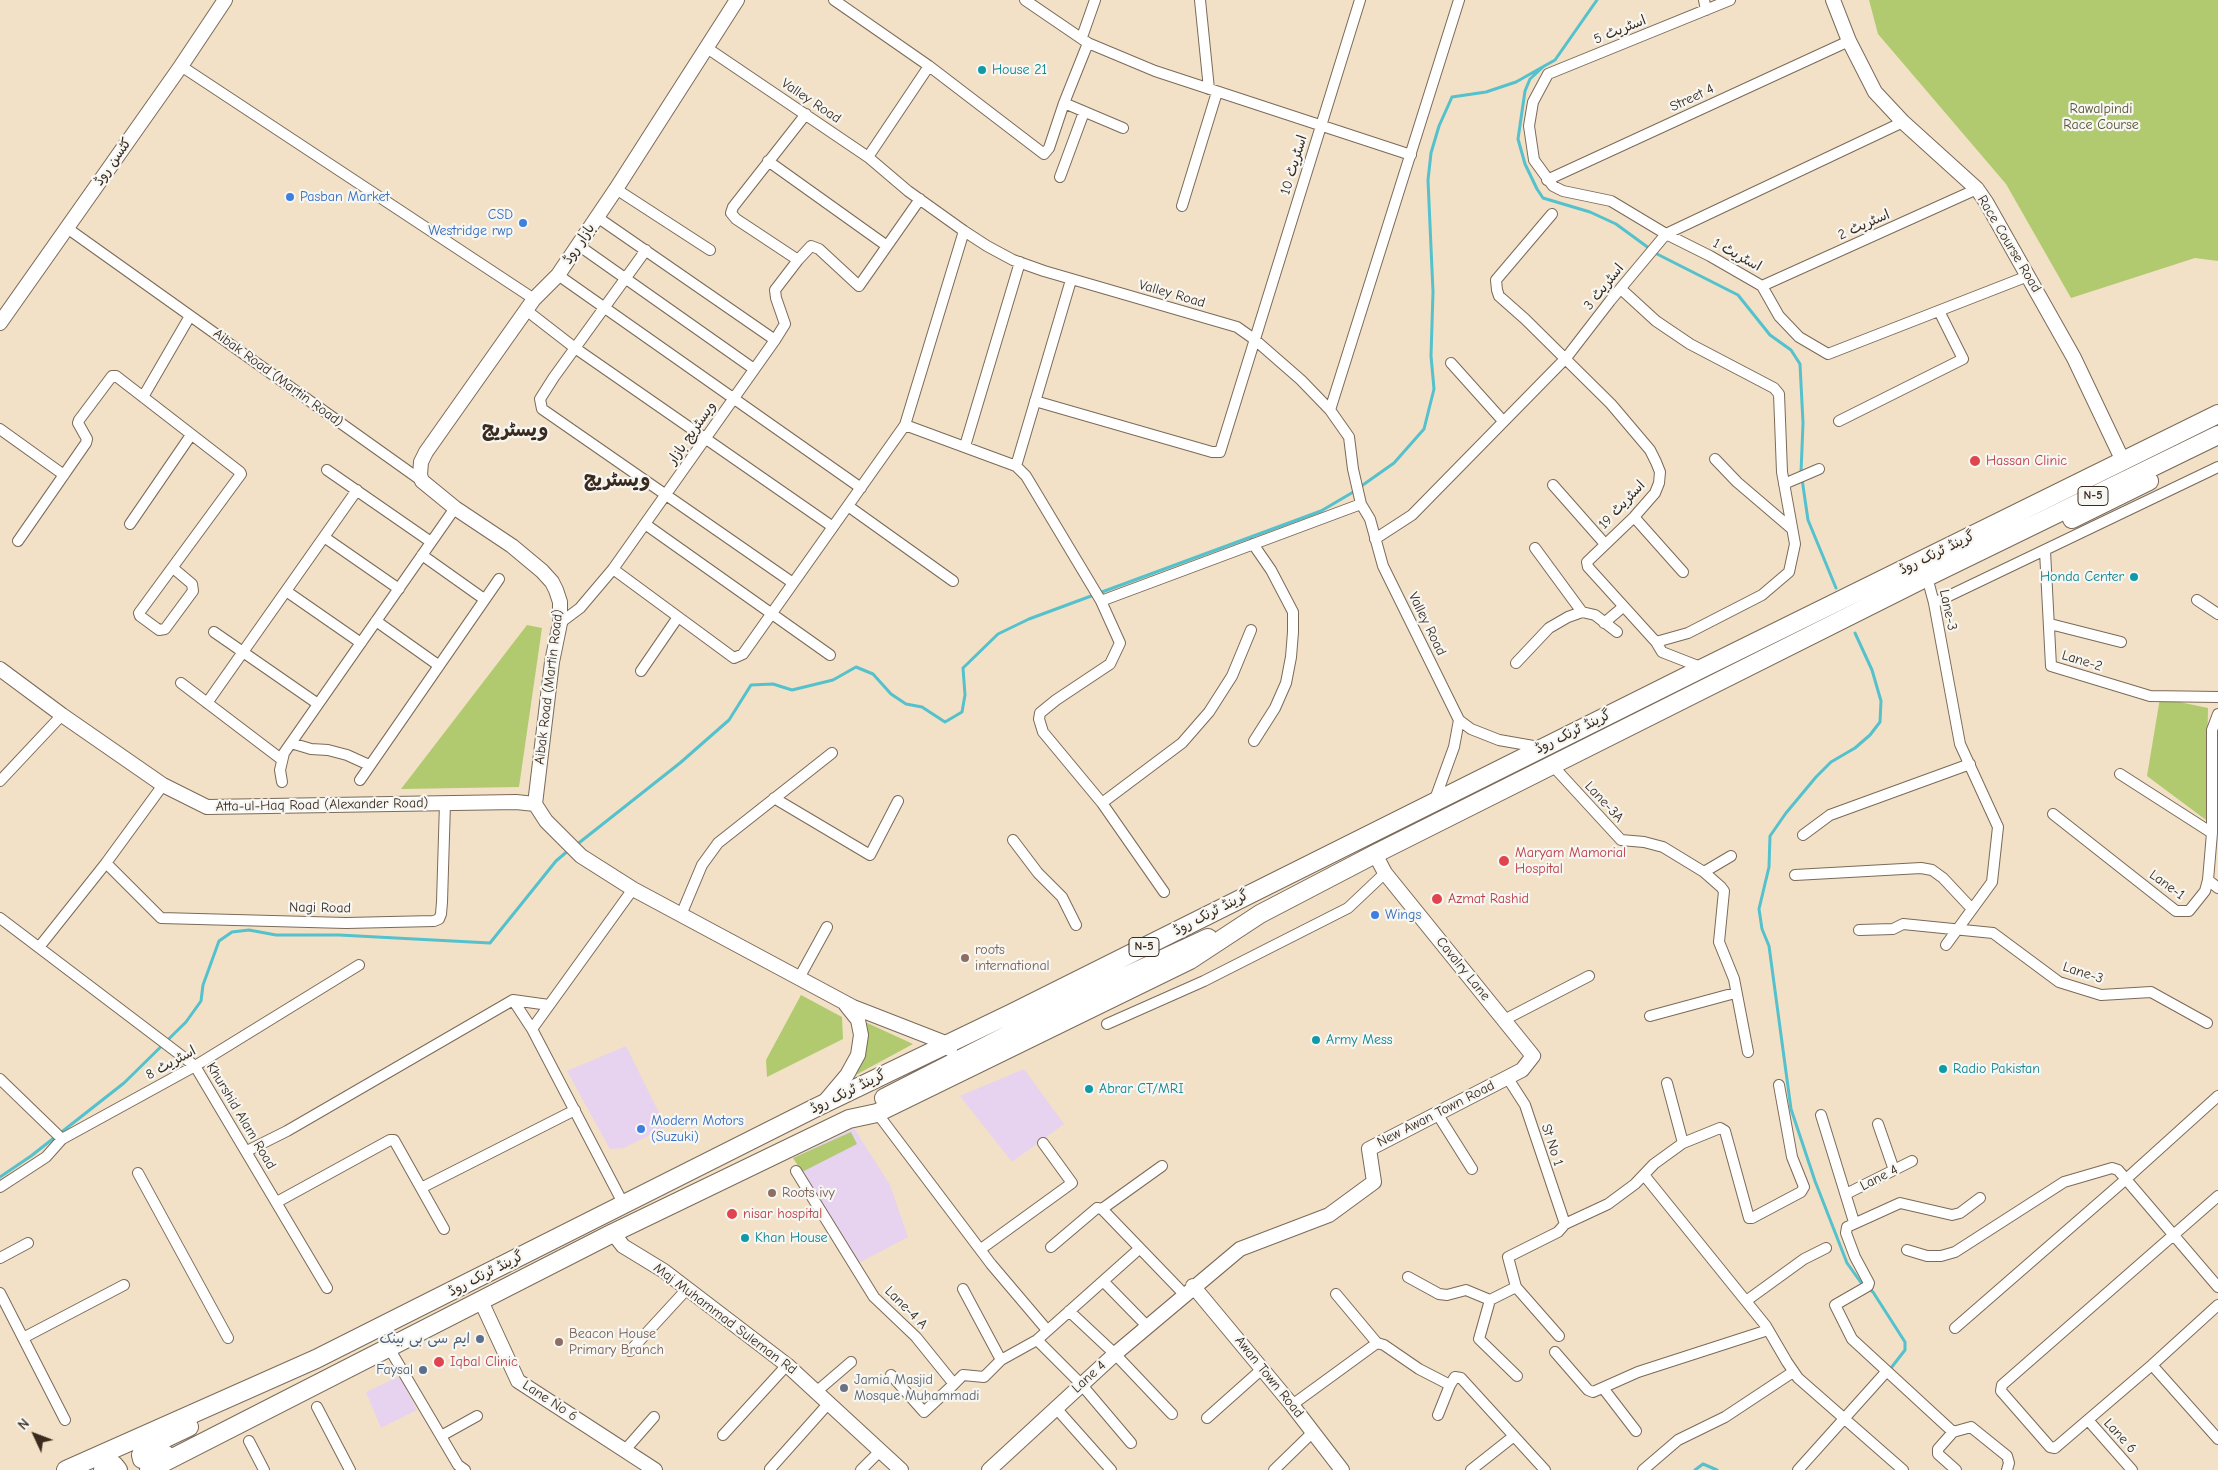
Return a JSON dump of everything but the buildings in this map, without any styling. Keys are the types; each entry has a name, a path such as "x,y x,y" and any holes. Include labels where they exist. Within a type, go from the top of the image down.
{"highway":[{"name":"گرینڈ ٹرنک روڈ","path":"66,1470 316,1359 815,1108 948,1044 2218,414"},
{"name":"گرینڈ ٹرنک روڈ","path":"149,1470 613,1233 849,1118 906,1085 955,1060 1092,992 1260,914 1375,854 1968,557 2218,435"},
{"name":"گرینڈ ٹرنک روڈ","path":"1968,557 2044,531 2110,502 2201,454 2218,440"},
{"path":"2123,461 2132,477"},
{"name":"گرینڈ ٹرنک روڈ","path":"849,1118 878,1113 1190,960 1260,914"},
{"path":"269,1409 149,1462 141,1457 145,1448 241,1402 316,1359"},
{"path":"103,1470 114,1466 118,1470"}],"street":[{"name":"کٹسن روڈ","path":"0,323 181,66 225,0"},
{"name":"بازار روڈ","path":"422,481 420,469 426,452 530,304 558,275 616,189 737,0"},
{"path":"834,0 929,66 1044,154 1049,148 1085,40 1094,0"},
{"path":"1025,0 1085,40 1155,71 1411,154"},
{"path":"1182,206 1213,91 1200,0"},
{"name":"اسٹریٹ 10","path":"1035,401 1212,452 1220,452 1360,0"},
{"path":"1330,410 1458,0"},
{"name":"اسٹریٹ 5","path":"1548,74 1705,5 1730,0"},
{"name":"Race Course Road","path":"1833,0 1849,41 1875,92 1903,122 1977,190 2074,358 2123,461"},
{"name":"Street 4","path":"1547,180 1849,41"},
{"name":"Valley Road","path":"707,48 868,157 964,232 1020,262 1071,280 1237,327 1254,338 1301,380 1330,410 1349,437 1358,493 1370,519 1383,566 1459,720"},
{"path":"181,66 530,304 575,348 833,527"},
{"path":"868,157 929,66"},
{"name":"اسٹریٹ 1","path":"1548,74 1533,102 1529,126 1534,160 1547,180 1553,186 1563,191 1611,201 1666,234 1710,256 1762,286 1779,316 1799,337 1828,354 2028,276"},
{"path":"1064,104 1123,128"},
{"path":"1060,177 1084,112"},
{"path":"806,114 733,207 732,213 736,219 798,260 811,246 859,286 920,199"},
{"name":"اسٹریٹ 3","path":"1374,538 1412,515 1566,358 1666,234 1903,122"},
{"path":"768,162 887,246"},
{"path":"616,189 710,250"},
{"name":"اسٹریٹ 2","path":"1762,286 1977,190"},
{"name":"اسٹریٹ 19","path":"1552,214 1496,280 1499,296 1566,358 1611,404 1650,450 1660,472 1660,483 1655,492 1634,517 1587,562 1588,567 1656,642 1662,652 1703,668"},
{"path":"597,217 775,340"},
{"name":"Aibak Road (Martin Road)","path":"66,228 422,481 455,508 512,546 552,582 560,602 560,623 552,662 535,804"},
{"path":"613,569 734,658 744,654 905,425 964,232"},
{"path":"578,245 754,368"},
{"path":"646,250 540,399 542,409 793,583"},
{"name":"ویسٹریج بازار","path":"560,623 580,608 613,569 775,340 785,324 776,298 776,290 798,260"},
{"path":"964,446 1020,262"},
{"path":"558,275 861,488"},
{"path":"1016,466 1071,280"},
{"path":"1620,289 1656,321 1690,344 1777,391 1779,394 1784,484 1794,544 1789,572 1762,595 1688,633 1656,642"},
{"path":"1839,421 1963,359 1939,311"},
{"path":"143,397 190,316"},
{"path":"1451,363 1503,421"},
{"path":"18,542 87,439 78,423 79,420 112,376 116,376 241,474 139,613 140,616 159,630 165,629 193,591 192,584 173,568"},
{"path":"905,425 1016,466 1026,476 1098,597 1120,643 1110,664 1056,700 1040,713 1038,719 1043,732 1102,803 1164,892"},
{"path":"0,429 64,474"},
{"path":"130,524 191,435"},
{"path":"1716,459 1737,482 1792,529"},
{"path":"1934,603 2218,467"},
{"path":"1784,484 1819,469"},
{"path":"327,470 431,542"},
{"path":"1554,485 1605,544"},
{"path":"207,703 356,490"},
{"path":"1098,597 1253,544 1358,493"},
{"path":"848,506 952,581"},
{"path":"282,782 281,759 291,743 455,508"},
{"path":"1634,517 1684,572"},
{"path":"645,524 830,655"},
{"path":"324,536 399,588"},
{"path":"1253,544 1271,570 1293,612 1291,657 1286,683 1276,708 1254,742"},
{"path":"1535,548 1582,612"},
{"name":"Lane-2","path":"2045,551 2051,666 2150,696 2218,697"},
{"path":"422,555 484,599"},
{"name":"Lane-3","path":"1927,578 1934,603 1960,744 1998,827 1992,882 1946,945"},
{"path":"360,780 499,579"},
{"path":"286,591 361,643"},
{"path":"2197,600 2218,614"},
{"path":"1604,623 1623,607"},
{"path":"1516,663 1549,628 1568,617 1582,612 1595,615 1617,632"},
{"path":"641,671 678,617"},
{"path":"376,621 438,666"},
{"path":"2050,624 2120,642"},
{"path":"1102,803 1182,743 1209,712 1232,676 1251,630"},
{"path":"214,632 318,704"},
{"name":"Atta-ul-Haq Road (Alexander Road)","path":"0,669 62,715 163,785 207,807 516,802 535,804"},
{"path":"181,683 281,759"},
{"name":"Lane-1","path":"2054,814 2176,911 2189,911 2205,891 2208,880 2212,833 2215,732 2218,714"},
{"path":"0,781 62,715"},
{"path":"1434,802 1454,747 1459,720 1471,729 1499,740 1542,748"},
{"path":"291,743 311,749 328,750 348,755 369,765"},
{"path":"681,915 702,865 718,843 832,753"},
{"path":"1803,835 1830,815 1970,764"},
{"name":"Lane-3A","path":"1552,765 1622,840 1644,842 1663,847 1704,872 1724,892 1718,942 1734,979 1735,993"},
{"path":"2120,774 2212,833"},
{"path":"40,946 106,863 163,785"},
{"path":"774,798 870,855 898,801"},
{"name":"Nagi Road","path":"106,863 161,918 346,923 434,921 439,919 441,914 444,804"},
{"path":"535,804 546,821 581,856 633,889 841,1001 948,1044 955,1060"},
{"path":"1012,840 1038,873 1062,897 1076,925"},
{"name":"Cavalry Lane","path":"1375,854 1384,873 1533,1056 1522,1070 1507,1077"},
{"path":"1704,872 1731,856"},
{"path":"1795,875 1921,868 1932,870 1972,910"},
{"path":"1107,1024 1204,981 1348,908 1384,873"},
{"path":"2208,880 2218,888"},
{"path":"532,1029 633,889"},
{"name":"Khurshid Alam Road","path":"0,918 40,946 195,1066 328,1288"},
{"path":"1858,930 1893,929 1903,924 1957,929"},
{"path":"799,978 827,927"},
{"name":"Lane-3","path":"1957,929 1993,933 2059,982 2101,995 2151,992 2208,1023"},
{"name":"اسٹریٹ 8","path":"0,1187 46,1156 59,1135 195,1066 359,965"},
{"path":"1504,1020 1589,976"},
{"path":"1650,1016 1735,993 1748,1052"},
{"path":"247,1151 287,1131 513,1000 549,1005"},
{"path":"513,1000 532,1029 624,1205"},
{"path":"815,1108 830,1097 847,1075 858,1055 861,1035 858,1020 841,1001"},
{"name":"New Awan Town Road","path":"1188,1290 1240,1249 1329,1215 1374,1182 1369,1149 1438,1115 1507,1077"},
{"name":"St No 1","path":"1507,1077 1524,1105 1564,1224"},
{"path":"0,1079 59,1135"},
{"path":"1667,1084 1683,1143"},
{"path":"1559,1336 1516,1286 1508,1256 1558,1232 1564,1224 1608,1204 1635,1184 1654,1164 1683,1143 1720,1128 1725,1131 1749,1218 1801,1192 1804,1187 1792,1157 1779,1085"},
{"path":"1955,1328 2126,1180 2218,1096"},
{"path":"421,1188 574,1110"},
{"path":"878,1113 981,1249 1047,1330"},
{"path":"1438,1115 1472,1169"},
{"path":"1821,1115 1854,1222"},
{"path":"1878,1124 1894,1170"},
{"path":"277,1202 390,1140 394,1140 444,1229"},
{"path":"981,1249 1072,1183 1043,1143"},
{"name":"Lane 4","path":"1846,1194 1912,1161"},
{"path":"1051,1247 1097,1208 1102,1209 1162,1166"},
{"path":"1906,1250 1927,1256 1941,1256 1955,1252 2064,1182 2112,1168 2118,1170 2218,1287"},
{"name":"Lane-4 A","path":"796,1171 874,1297 916,1337 954,1384"},
{"path":"138,1173 228,1338"},
{"path":"1644,1175 1768,1330 1793,1372 1903,1470"},
{"path":"2218,1196 2000,1388 2052,1448 2152,1365 2218,1305"},
{"path":"1953,1432 1852,1339 1835,1305 1856,1291 1868,1286 1869,1280 1856,1258 1845,1230 1854,1222 1900,1203 1956,1214 1980,1198"},
{"path":"1102,1209 1139,1249 1188,1290"},
{"name":"Maj Muhammad Suleman Rd","path":"613,1233 623,1246 664,1270 787,1365 900,1470"},
{"path":"0,1258 28,1243"},
{"path":"1746,1301 1804,1258 1826,1248"},
{"path":"891,1375 924,1412 963,1375 984,1377 1002,1360 1037,1340 1139,1249"},
{"path":"1408,1277 1438,1294 1447,1295 1466,1290 1490,1300"},
{"path":"1103,1281 1147,1326"},
{"path":"23,1338 124,1285"},
{"path":"1516,1286 1490,1300 1479,1339 1517,1376"},
{"path":"630,1351 687,1289"},
{"path":"964,1289 1002,1360"},
{"name":"Lane 4","path":"988,1470 1055,1407 1188,1290"},
{"name":"Awan Town Road","path":"1188,1290 1262,1369 1342,1470"},
{"path":"0,1294 65,1420"},
{"path":"1336,1294 1377,1343 1384,1345 1419,1369 1450,1385"},
{"name":"Lane No 6","path":"481,1301 518,1381 655,1470"},
{"path":"1069,1311 1115,1354 1172,1414"},
{"path":"1555,1352 1590,1392 1638,1372 1768,1330"},
{"path":"1037,1340 1081,1384 1131,1443"},
{"path":"1292,1405 1377,1343"},
{"path":"389,1348 458,1465 465,1470"},
{"path":"816,1392 851,1362"},
{"path":"723,1435 787,1365"},
{"path":"2152,1365 2218,1439"},
{"path":"1207,1418 1262,1369"},
{"path":"1643,1470 1678,1440 1725,1417 1793,1372"},
{"path":"1799,1470 1886,1372"},
{"path":"1438,1415 1455,1376 1460,1378 1545,1470"},
{"path":"1603,1388 1636,1431"},
{"path":"770,1469 828,1404"},
{"path":"317,1407 350,1470"},
{"path":"1055,1407 1111,1470"},
{"path":"441,1436 477,1416"},
{"path":"625,1450 654,1417"},
{"name":"Lane 6","path":"2088,1420 2132,1470"},
{"path":"1956,1470 1937,1452 1953,1432 1971,1427 2007,1456 2009,1463 2007,1470"},
{"path":"1274,1470 1313,1432"},
{"path":"1471,1470 1514,1436"},
{"path":"249,1441 264,1470"},
{"path":"861,1470 879,1452"}],"shaded area":[{"path":"626,1046 666,1127 624,1148 610,1149 567,1071"},
{"path":"1024,1069 1064,1124 1012,1162 960,1096"},
{"path":"854,1128 890,1185 908,1237 859,1263 793,1158"},
{"path":"400,1376 417,1410 381,1428 366,1392"}],"green space":[{"name":"Rawalpindi Race Course","path":"1869,0 2218,0 2218,261 2195,258 2071,298 2006,184 1878,34"},
{"path":"527,625 542,628 519,787 401,789"},
{"path":"2160,698 2208,708 2206,820 2147,776"},
{"path":"801,995 842,1017 843,1039 767,1077 766,1060"},
{"path":"863,1021 913,1044 852,1077"},
{"path":"851,1132 857,1144 802,1172 793,1158"}],"waterway":[{"path":"1360,487 1394,463 1424,429 1434,389 1431,356 1433,292 1428,180 1431,153 1439,126 1452,97 1486,92 1516,82 1555,60 1597,0"},
{"path":"1544,66 1530,79 1525,91 1518,139 1525,164 1537,189 1543,198 1590,212 1616,224 1657,254 1738,295 1770,335 1791,350 1800,364 1803,423 1801,473"},
{"path":"1802,479 1808,520 1836,588"},
{"path":"575,846 680,763 729,720 751,685 773,684 792,690 833,680 856,667 873,674 891,694 906,704 922,707 945,722 962,712 965,695 963,668 998,634 1029,619 1321,511 1355,491"},
{"path":"1855,633 1872,670 1881,701 1880,722 1870,735 1855,748 1831,762 1816,777 1786,813 1770,836 1769,867 1759,909 1762,929 1769,946 1791,1109 1815,1181 1847,1263 1862,1284 1873,1292 1905,1342 1905,1350 1891,1368"},
{"path":"0,1177 31,1156 124,1083 186,1022 201,1001 203,985 219,941 232,932 249,930 276,935 339,935 490,943 556,861 570,849"},
{"path":"1695,1470 1703,1464 1717,1470"}],"place":[{"name":"House 21","path":"982,70"},
{"name":"Pasban Market","path":"290,197"},
{"name":"CSD Westridge rwp","path":"523,223"},
{"name":"Hassan Clinic","path":"1975,461"},
{"name":"Honda Center","path":"2134,577"},
{"name":"Maryam Mamorial Hospital","path":"1504,861"},
{"name":"Azmat Rashid","path":"1437,899"},
{"name":"Wings","path":"1375,915"},
{"name":"roots international","path":"965,958"},
{"name":"Army Mess","path":"1316,1040"},
{"name":"Radio Pakistan","path":"1943,1069"},
{"name":"Abrar CT/MRI","path":"1089,1089"},
{"name":"Modern Motors (Suzuki)","path":"641,1129"},
{"name":"Roots ivy","path":"772,1193"},
{"name":"nisar hospital","path":"732,1214"},
{"name":"Khan House","path":"745,1238"},
{"name":"ایم سی بی بینک","path":"480,1339"},
{"name":"Beacon House Primary Branch","path":"559,1342"},
{"name":"Iqbal Clinic","path":"439,1362"},
{"name":"Faysal","path":"423,1370"},
{"name":"Jamia Masjid Mosque Muhammadi","path":"844,1388"}],"district":[{"name":"ویسٹریج","path":"515,431"},
{"name":"ویسٹریج","path":"617,481"}]}
